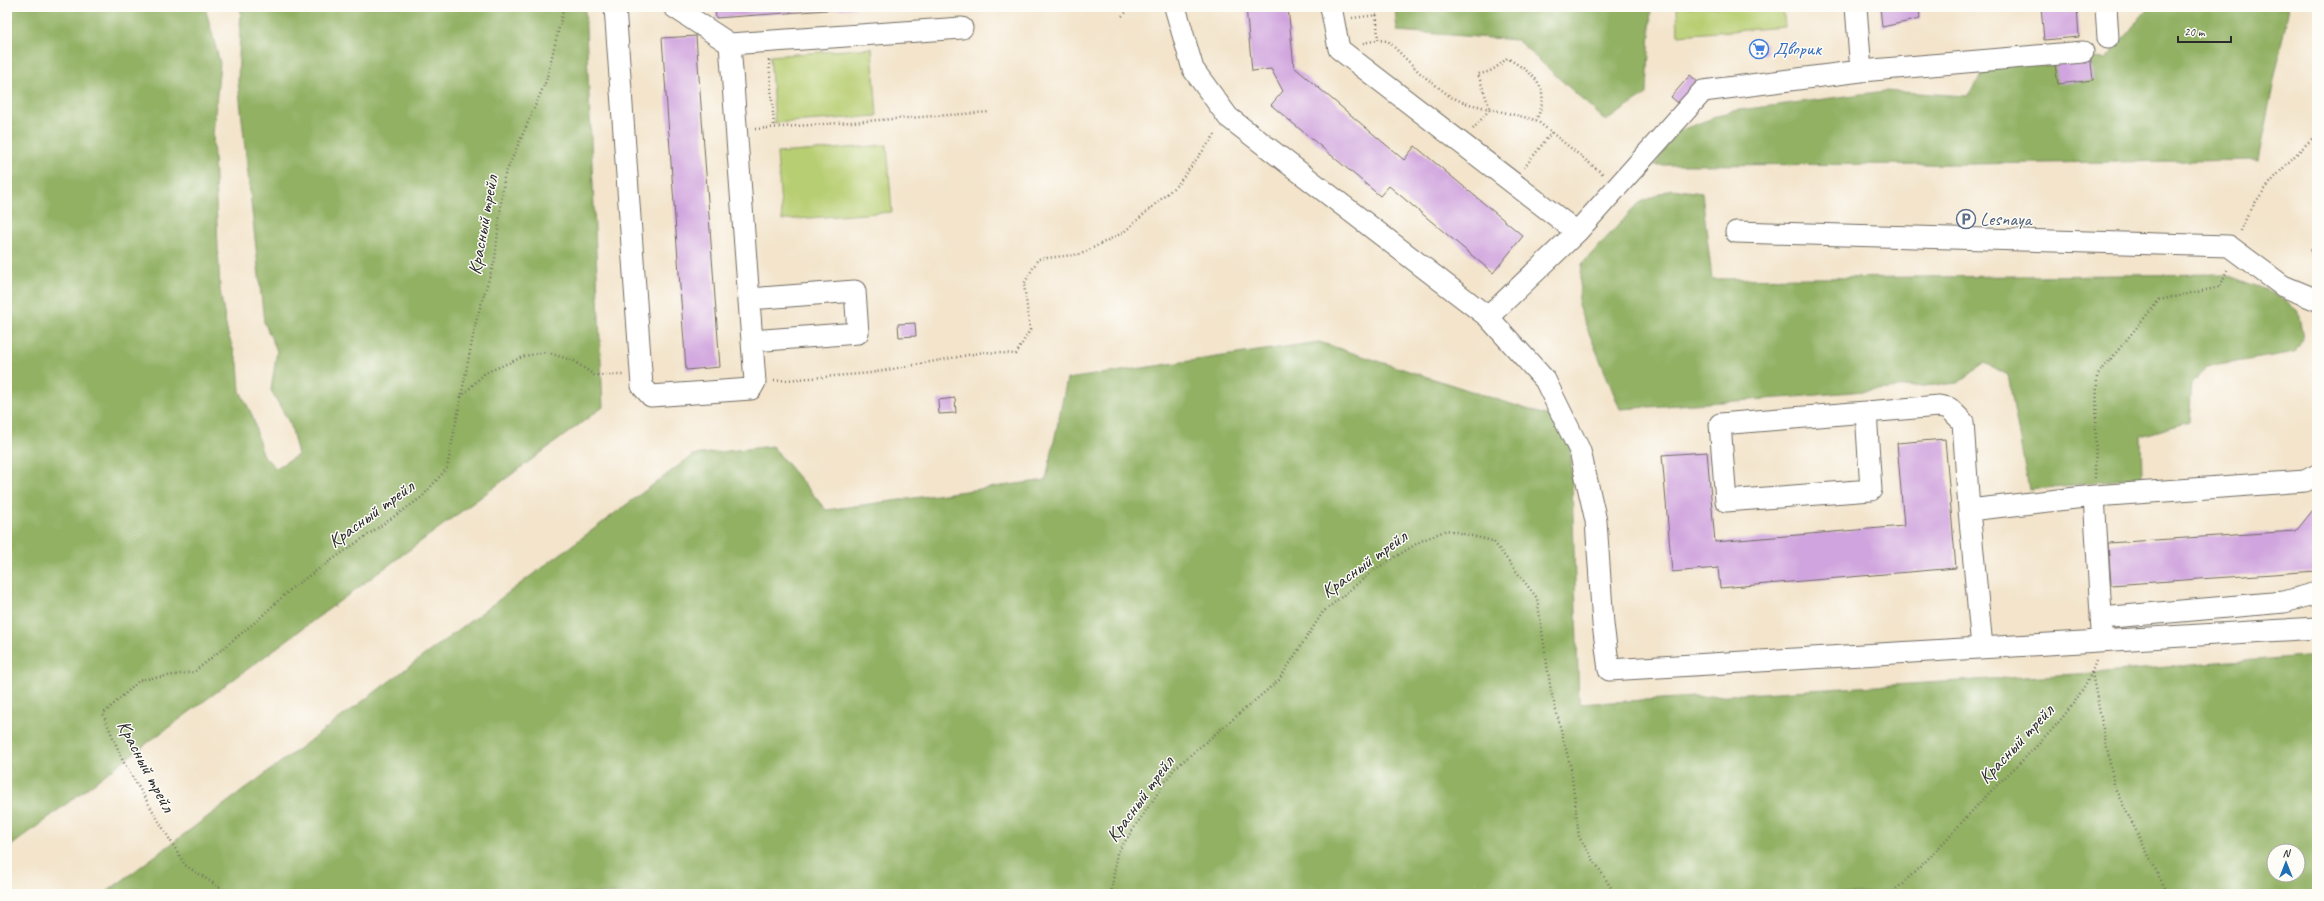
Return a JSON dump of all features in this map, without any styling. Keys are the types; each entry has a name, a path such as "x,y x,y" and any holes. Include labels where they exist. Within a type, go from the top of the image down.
{"street":[{"path":"615,7 642,375 644,391 651,396 751,389 755,382 730,44"},
{"path":"674,7 730,44 962,28"},
{"path":"1175,7 1193,69 1228,117 1488,317 1544,380 1580,451 1596,521 1603,624 1609,670 2317,628"},
{"path":"1331,7 1339,49 1577,232"},
{"path":"1856,7 1861,71"},
{"path":"2106,7 2108,38"},
{"path":"1488,317 1577,232 1703,91 1861,71 2083,52"},
{"path":"1736,232 2229,246 2283,286 2317,300"},
{"path":"749,299 855,291 858,333 752,341"},
{"path":"1866,412 1871,490 1726,501 1720,424 1866,412 1939,406 1948,408 1963,422 1969,510 1982,647"},
{"path":"1969,510 2094,496 2305,481 2317,475"},
{"path":"2094,496 2103,640"},
{"path":"2101,618 2284,602 2317,593"}],"path":[{"name":"Красный трейл","path":"230,894 185,866 123,760 103,714 140,680 194,672 259,619 293,587 422,497 447,468 476,321 495,259 504,177 546,81 564,7"},
{"path":"1122,16 1132,7"},
{"path":"1376,7 1378,40 1388,41 1421,74 1451,97 1464,103 1536,120 1604,173"},
{"path":"768,42 774,128"},
{"path":"1490,110 1478,74 1486,74 1498,67 1507,58 1523,67 1540,83 1544,100 1536,120"},
{"path":"1471,131 1490,110"},
{"path":"737,130 990,112"},
{"path":"755,382 871,373 984,352 1016,354 1030,330 1024,284 1038,259 1081,254 1124,232 1178,184 1228,117"},
{"path":"1521,171 1552,132"},
{"path":"2094,496 2097,376 2159,300 2220,287 2235,250 2245,218 2287,163 2317,134"},
{"path":"461,397 485,373 525,356 546,352 574,361 594,375 642,375"},
{"name":"Красный трейл","path":"1110,894 1117,853 1174,769 1279,680 1323,612 1374,570 1420,541 1447,530 1493,541 1537,598 1551,691 1571,769 1579,838 1615,894"},
{"name":"Красный трейл","path":"1890,894 1914,874 1992,791 2055,728 2091,673 2115,789 2168,894"}],"green space":[{"path":"7,7 205,7 220,63 213,135 220,290 227,331 238,363 240,391 253,417 262,454 276,468 298,455 291,426 271,390 277,351 264,322 238,82 241,7 585,7 603,407 123,761 7,849"},
{"path":"1395,7 1651,7 1647,94 1606,121 1517,40 1397,31"},
{"path":"1677,7 1783,7 1785,27 1678,35"},
{"path":"2149,7 2289,7 2258,160 1972,164 1655,165 1675,132 1732,111 1885,91 1967,96 2001,50 2106,59"},
{"path":"872,48 877,116 775,123 770,56"},
{"path":"887,145 892,212 782,220 777,153"},
{"path":"1671,189 1702,193 1712,279 2224,274 2274,293 2298,311 2303,339 2295,352 2207,367 2192,383 2189,422 2141,436 2142,477 2029,490 2008,375 1985,363 1958,383 1794,397 1620,409 1578,306 1582,264 1639,203"},
{"path":"1319,342 1570,423 1579,704 2091,673 2317,655 2317,894 104,894 693,455 772,446 826,510 1046,480 1067,379"}],"building":[{"path":"715,7 856,7 856,8 716,18"},
{"path":"1246,7 1288,7 1294,67 1404,160 1415,146 1523,236 1493,273 1389,186 1380,196 1271,105 1283,91 1271,69 1252,71"},
{"path":"1880,7 1919,7 1920,19 1882,27"},
{"path":"2041,7 2077,7 2079,37 2044,40"},
{"path":"696,36 720,367 686,370 662,38"},
{"name":"Дворик","path":"1766,43 1767,54 1752,55 1751,45"},
{"path":"2090,54 2093,80 2058,84 2054,58"},
{"path":"1690,75 1702,86 1683,107 1671,97"},
{"path":"2311,248 2317,248 2317,266 2312,267"},
{"path":"915,323 916,336 899,337 898,324"},
{"path":"955,398 956,413 939,414 938,400"},
{"path":"1945,439 1956,568 1720,588 1718,568 1672,572 1662,455 1707,452 1715,542 1904,526 1897,443"},
{"path":"2317,505 2317,571 2111,585 2108,543 2296,531"}],"place":[{"name":"Дворик","path":"1759,49"},
{"name":"Lesnaya","path":"1966,219"}]}
